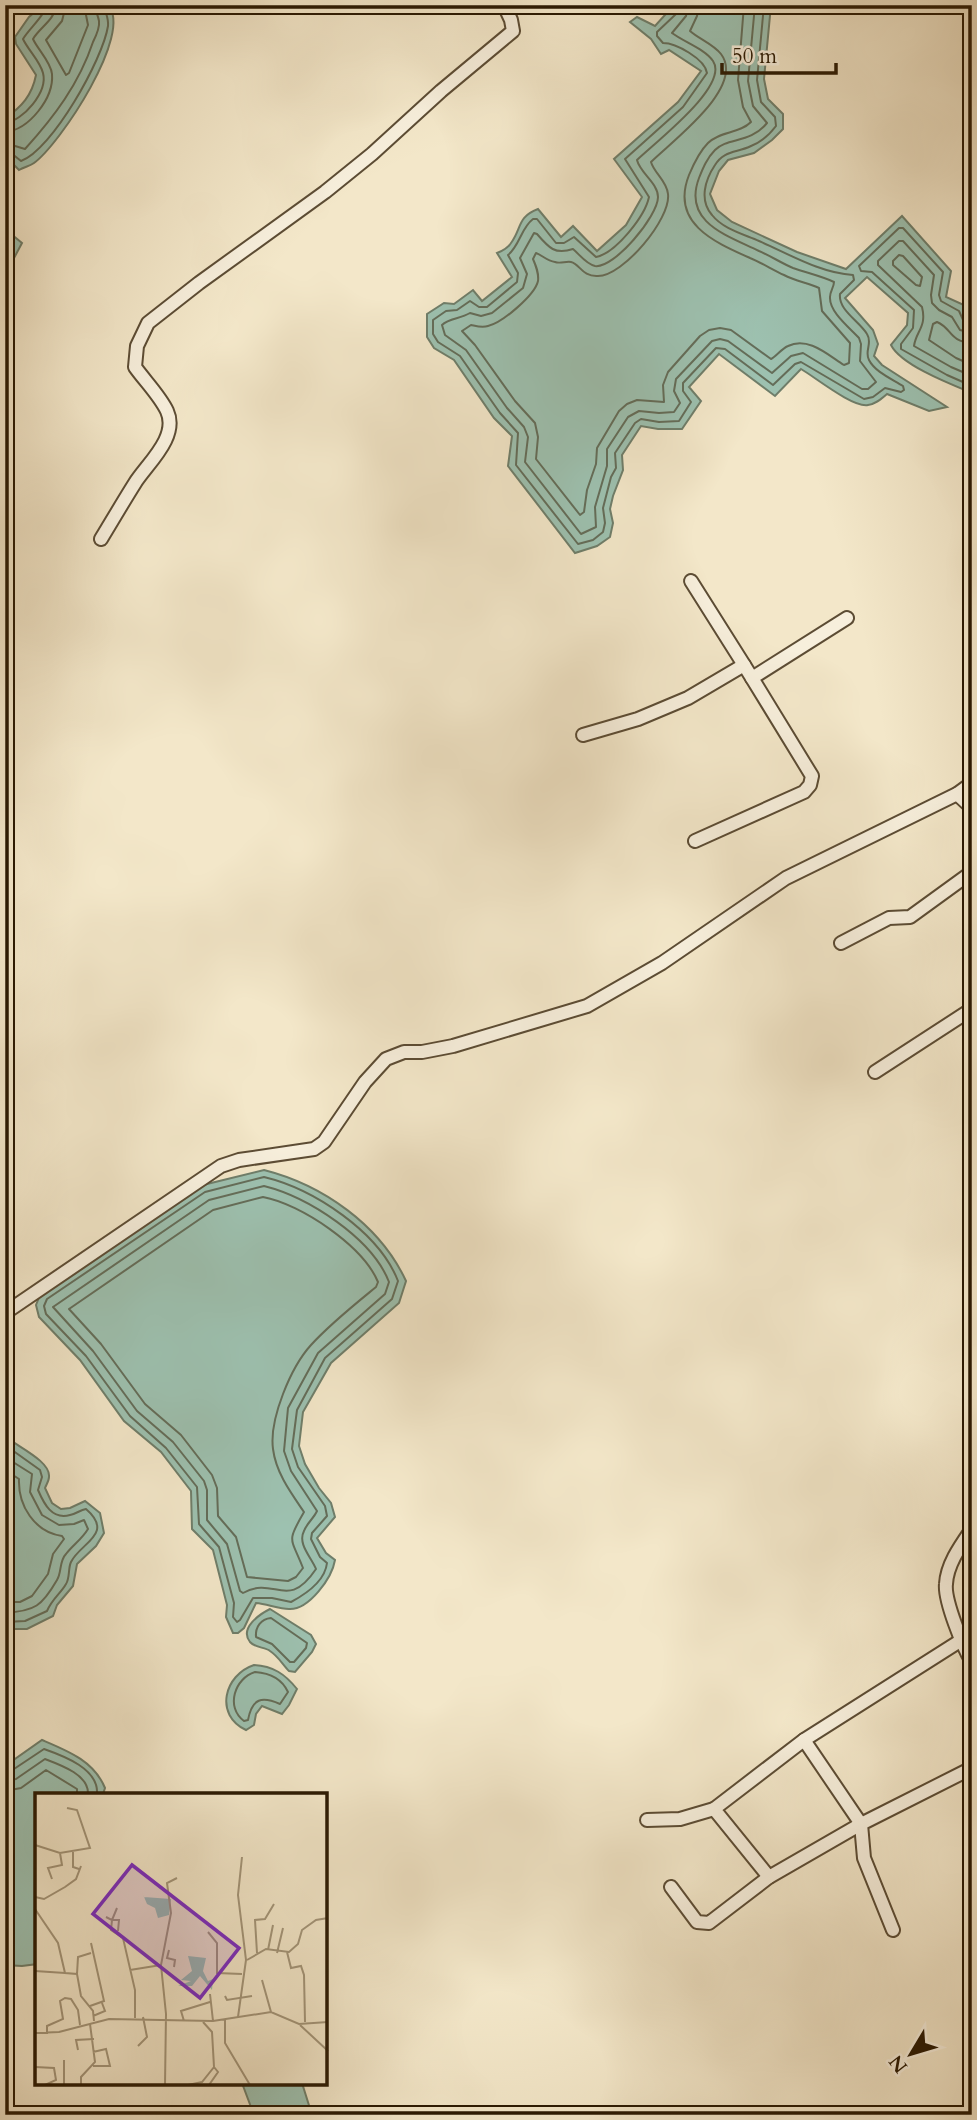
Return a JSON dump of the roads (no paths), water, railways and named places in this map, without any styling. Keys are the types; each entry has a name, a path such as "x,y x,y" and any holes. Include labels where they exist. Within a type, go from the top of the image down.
{"street":[{"path":"101,539 137,480 157,456 170,424 168,412 135,367 137,346 148,323 362,162 513,31 504,5"},
{"path":"691,581 812,776 810,785 804,792 695,841"},
{"path":"752,678 847,618"},
{"path":"583,735 638,719 688,698 744,664"},
{"path":"5,1313 221,1166 239,1160 314,1149 324,1142 365,1082 386,1059 404,1052 422,1052 453,1046 587,1006 662,963 786,878 957,794 972,783"},
{"path":"957,794 972,808"},
{"path":"841,943 889,918 910,917 972,872"},
{"path":"875,1072 972,1009"},
{"path":"972,1529 956,1552 945,1585 960,1641 972,1662"},
{"path":"647,1820 680,1819 714,1809 804,1740 960,1641"},
{"path":"804,1740 861,1824 864,1858 893,1930"},
{"path":"671,1887 696,1922 709,1923 769,1877 861,1824 972,1768"},
{"path":"714,1809 769,1877"}],"water":[{"path":"43,5 108,5 113,19 111,39 103,62 76,112 46,152 34,163 19,170 5,156 5,118 25,100 36,75 16,44 15,37 29,17"},
{"path":"674,5 771,5 764,79 768,99 783,114 783,129 754,153 728,160 719,171 710,194 717,210 732,222 797,252 846,269 902,216 951,271 946,297 966,306 972,330 972,393 927,373 896,352 891,345 907,325 908,313 867,277 845,298 873,330 878,344 874,356 882,365 947,407 929,411 887,394 874,404 861,405 801,369 775,396 719,354 689,387 701,401 682,429 641,426 622,455 623,470 610,509 613,523 610,537 597,546 575,553 508,466 512,436 494,418 454,360 434,348 427,337 427,314 444,303 454,304 473,290 482,301 512,277 497,253 510,245 521,223 531,212 538,209 561,237 573,226 597,251 626,225 642,197 614,159 678,102 701,71 669,50 661,54 651,39 630,22 637,17 655,26"},
{"path":"5,229 22,243 5,275"},
{"path":"264,1170 307,1186 347,1210 381,1242 406,1281 399,1303 331,1363 303,1412 299,1446 305,1464 331,1503 335,1517 317,1538 326,1553 335,1560 333,1567 312,1599 297,1608 285,1609 256,1603 244,1628 233,1633 226,1617 227,1605 213,1550 192,1529 191,1491 161,1452 124,1421 80,1360 39,1317 36,1305 40,1295 203,1185"},
{"path":"5,1436 45,1465 49,1477 45,1488 52,1503 61,1509 85,1501 100,1513 104,1533 96,1546 77,1564 73,1586 57,1605 53,1616 27,1629 5,1629"},
{"path":"270,1609 311,1635 316,1644 295,1672 289,1671 270,1651 252,1644 247,1637 252,1622"},
{"path":"254,1665 278,1672 297,1689 282,1714 262,1706 256,1714 254,1725 246,1730 230,1715 227,1696 236,1677"},
{"path":"42,1740 87,1764 105,1788 103,1793 35,1793 35,1964 22,1966 5,1965 5,1766"},
{"path":"243,2085 303,2085 312,2115 254,2115"}]}
